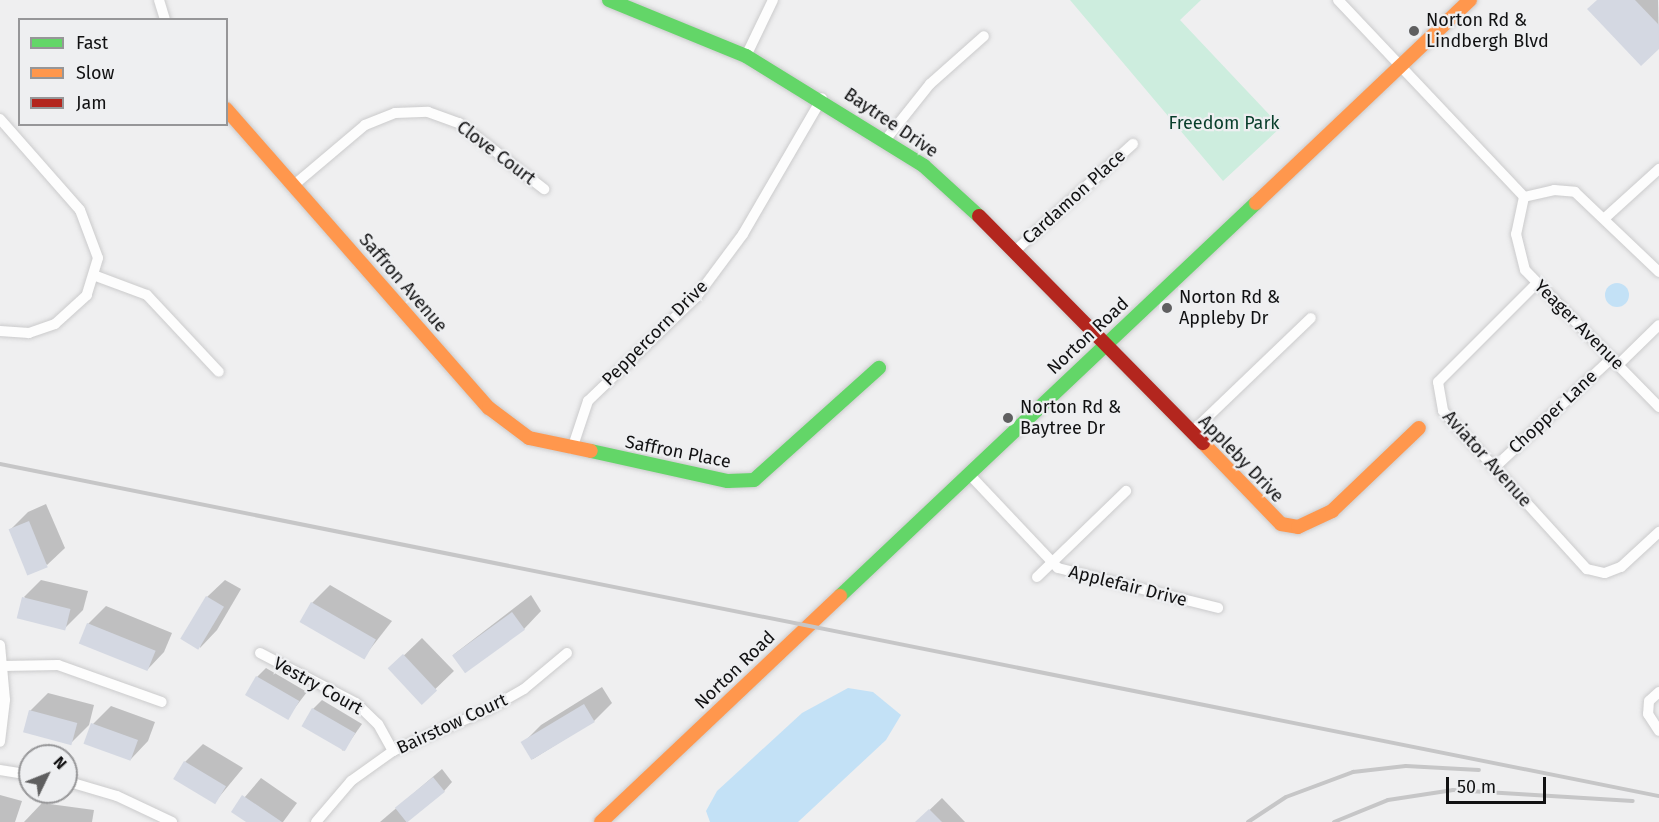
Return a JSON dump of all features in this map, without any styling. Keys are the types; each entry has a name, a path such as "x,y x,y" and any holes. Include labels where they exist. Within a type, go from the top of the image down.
{"street":[{"path":"159,0 164,18"},
{"name":"Baytree Drive","path":"609,0 746,56 822,98 887,138 958,193 1106,343"},
{"path":"746,56 773,0"},
{"path":"1338,0 1524,197 1554,190 1575,192 1606,217 1659,272"},
{"name":"Norton Road","path":"601,822 1470,0"},
{"path":"887,138 930,84 984,36"},
{"name":"Peppercorn Drive","path":"572,449 588,401 697,296 743,234 822,98"},
{"name":"Saffron Avenue","path":"228,111 502,421 529,438 572,449"},
{"name":"Clove Court","path":"294,185 365,125 410,111 459,123 544,189"},
{"path":"0,119 84,218 95,241 96,276 80,305 55,324 29,333 0,331"},
{"name":"Cardamon Place","path":"1016,250 1133,144"},
{"path":"1606,217 1659,169"},
{"name":"Yeager Avenue","path":"1524,197 1518,250 1537,283 1659,407"},
{"path":"96,276 147,295 219,372"},
{"name":"Aviator Avenue","path":"1537,283 1438,382 1443,411 1587,569 1605,573 1622,567 1659,532"},
{"path":"1191,433 1311,318"},
{"name":"Chopper Lane","path":"1495,466 1615,361 1659,326"},
{"name":"Appleby Drive","path":"1106,343 1267,513 1281,524 1298,527 1332,511 1419,428"},
{"name":"Saffron Place","path":"572,449 728,481 754,480 879,368"},
{"name":"Applefair Drive","path":"969,474 1052,562 1078,576 1218,608"},
{"path":"1037,577 1126,491"},
{"path":"0,645 3,666 0,742"},
{"name":"Vestry Court","path":"260,653 356,703 378,724 393,751"},
{"name":"Bairstow Court","path":"315,822 351,781 393,751 489,710 524,689 567,653"},
{"path":"3,666 58,665 162,702"},
{"path":"1659,692 1649,700 1648,714 1659,731"},
{"path":"0,770 18,773"},
{"path":"78,785 117,796 172,822"}],"green space":[{"name":"Freedom Park","path":"1070,0 1201,0 1180,20 1281,127 1223,181"}],"water":[{"path":"1617,283 1626,286 1629,295 1626,304 1617,307 1608,304 1605,295 1608,286"},
{"path":"848,688 873,692 901,715 886,740 798,822 710,822 706,811 717,791 802,713"}],"building":[{"path":"1597,0 1635,0 1659,25 1659,49 1641,66 1587,9"},
{"path":"29,521 48,567 27,576 9,529"},
{"path":"206,596 224,607 198,650 180,639"},
{"path":"22,597 71,609 65,630 17,618"},
{"path":"311,602 376,640 364,659 300,622"},
{"path":"512,612 525,630 465,673 452,655"},
{"path":"87,623 156,651 147,671 79,643"},
{"path":"403,654 437,691 422,705 388,668"},
{"path":"256,676 299,701 288,720 245,695"},
{"path":"584,704 595,722 531,760 521,742"},
{"path":"312,708 355,733 345,751 302,726"},
{"path":"29,710 77,723 72,744 23,732"},
{"path":"91,723 138,740 130,761 83,744"},
{"path":"184,761 226,786 215,804 173,779"},
{"path":"433,777 445,792 408,822 395,808"},
{"path":"242,795 282,822 246,822 231,812"},
{"path":"929,809 942,822 915,822"}],"railway":[{"path":"0,464 1659,796"},
{"path":"1248,822 1286,797 1353,772 1406,766 1479,770"},
{"path":"1334,822 1388,800 1453,790 1633,801"}],"traffic: fast":[{"path":"609,0 746,56 924,166 979,216"},
{"path":"840,596 1256,203"},
{"path":"591,451 728,481 754,480 879,368"}],"traffic: slow":[{"path":"1256,203 1470,0"},
{"path":"228,111 489,408 529,438 591,451"},
{"path":"1203,443 1281,524 1298,527 1332,511 1419,428"},
{"path":"601,822 840,596"}],"traffic: jam":[{"path":"979,216 1203,443"}],"place":[{"name":"Norton Rd & Lindbergh Blvd","path":"1414,31"},
{"name":"Norton Rd & Appleby Dr","path":"1167,308"},
{"name":"Norton Rd & Baytree Dr","path":"1008,418"}]}
